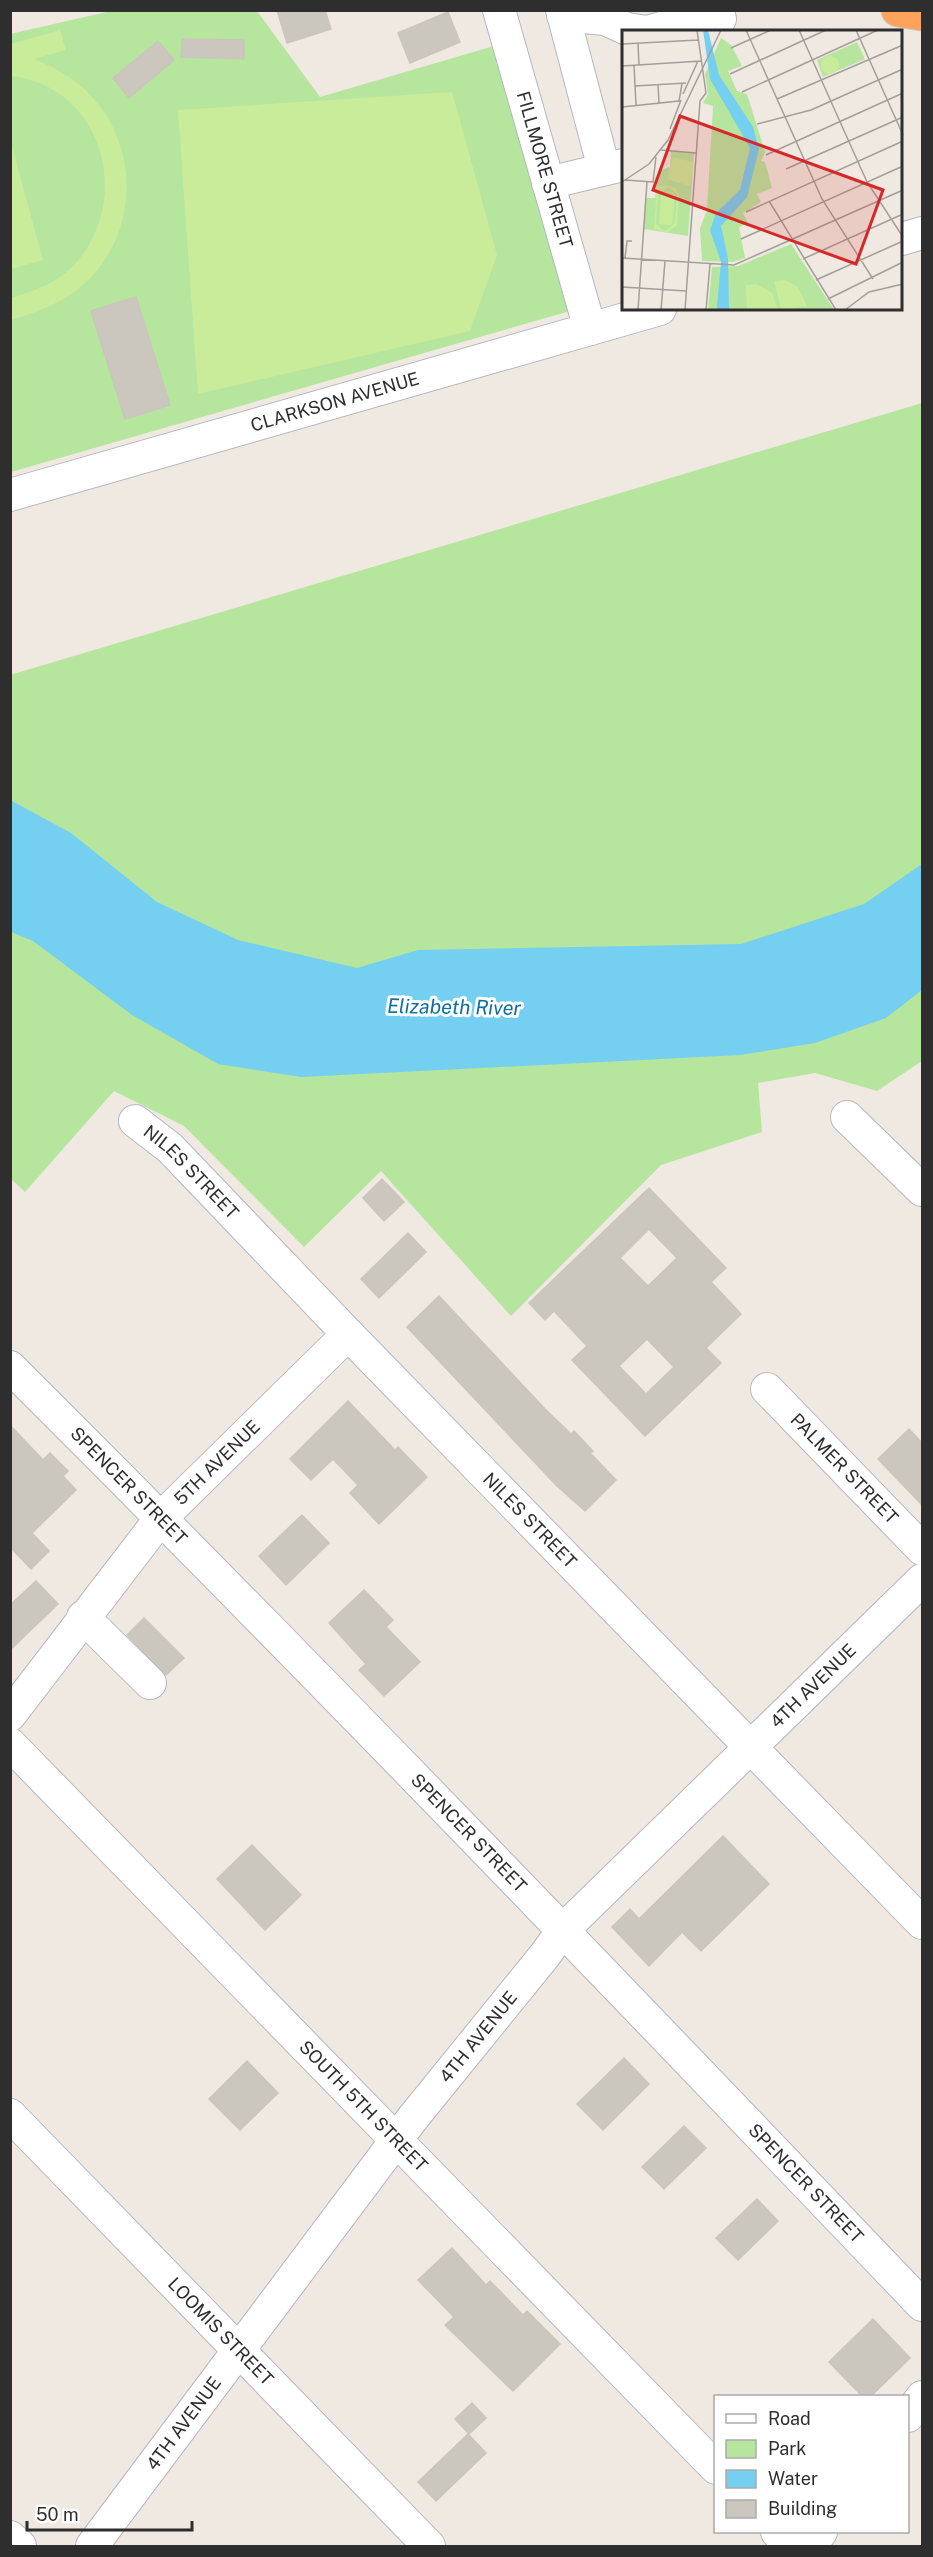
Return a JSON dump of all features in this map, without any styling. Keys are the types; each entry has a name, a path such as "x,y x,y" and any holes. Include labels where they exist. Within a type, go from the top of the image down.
{"highway":[{"path":"898,10 922,14"}],"street":[{"name":"FILLMORE STREET","path":"499,10 590,329"},
{"path":"548,183 614,167 562,13 605,19 636,27 685,21 723,20"},
{"path":"903,239 922,233"},
{"name":"CLARKSON AVENUE","path":"10,495 656,310"},
{"path":"847,1117 922,1190"},
{"name":"NILES STREET","path":"135,1121 170,1148 922,1923"},
{"name":"5TH AVENUE","path":"10,1715 161,1518 348,1334"},
{"name":"SPENCER STREET","path":"10,1367 161,1518 563,1930 922,2305"},
{"name":"PALMER STREET","path":"767,1389 922,1549"},
{"name":"4TH AVENUE","path":"92,2547 396,2140 563,1930 922,1580"},
{"path":"83,1617 150,1683"},
{"name":"SOUTH 5TH STREET","path":"10,1744 714,2466"},
{"name":"LOOMIS STREET","path":"10,2115 429,2547"},
{"path":"909,2415 922,2397"},
{"path":"778,2533 792,2547"},
{"path":"810,2547 820,2533"},
{"path":"10,2537 20,2547"}],"green space":[{"path":"111,11 257,11 320,97 504,43 577,309 11,472 10,34"},
{"path":"60,30 66,50 34,59 72,79 91,96 107,117 119,141 125,166 127,192 123,217 115,242 102,264 84,284 59,302 11,320 11,298 51,282 72,267 91,241 102,212 105,181 100,151 88,124 69,101 43,84 11,76 11,44"},
{"path":"452,92 497,255 470,331 198,394 178,110"},
{"path":"11,143 43,260 10,269"},
{"path":"922,403 922,1061 877,1091 815,1073 758,1083 762,1132 661,1165 511,1316 381,1171 304,1247 184,1126 114,1091 25,1192 10,1178 10,675"}],"water":[{"name":"Elizabeth River","path":"10,800 71,833 157,902 238,940 357,968 418,950 741,944 864,904 922,864 922,990 886,1018 815,1043 740,1055 301,1077 218,1064 132,1015 33,941 11,932"}],"building":[{"path":"277,10 325,10 331,29 287,43"},
{"path":"448,12 460,42 410,63 398,33"},
{"path":"182,39 244,40 244,59 181,57"},
{"path":"158,41 174,60 129,98 113,78"},
{"path":"136,297 170,405 125,419 91,311"},
{"path":"382,1179 404,1202 384,1221 363,1198"},
{"path":"649,1188 726,1268 711,1282 741,1314 706,1348 721,1363 645,1436 572,1360 587,1346 554,1311 545,1320 529,1303","holes":["649,1229 677,1258 648,1286 620,1258","647,1339 674,1367 646,1394 619,1366"]},
{"path":"408,1233 426,1252 379,1298 361,1279"},
{"path":"439,1296 545,1409 571,1434 574,1431 593,1451 590,1453 616,1480 585,1511 557,1486 407,1327"},
{"path":"348,1401 395,1450 398,1447 427,1477 379,1524 350,1493 358,1485 333,1459 311,1480 290,1459"},
{"path":"10,1425 43,1460 50,1453 68,1471 63,1476 76,1490 32,1533 49,1551 31,1569 10,1547"},
{"path":"909,1429 922,1443 922,1505 878,1459"},
{"path":"302,1515 329,1543 286,1585 259,1556"},
{"path":"36,1581 58,1604 10,1650 10,1605"},
{"path":"364,1590 393,1620 386,1627 420,1662 384,1696 359,1670 366,1664 329,1623"},
{"path":"144,1618 184,1658 166,1675 127,1635"},
{"path":"723,1836 769,1884 701,1951 682,1932 649,1966 612,1927 630,1909 639,1919"},
{"path":"252,1845 301,1895 265,1930 217,1879"},
{"path":"624,2058 649,2084 603,2130 577,2104"},
{"path":"247,2061 278,2093 240,2130 209,2099"},
{"path":"684,2126 706,2148 664,2189 642,2167"},
{"path":"757,2199 778,2221 738,2260 716,2238"},
{"path":"452,2248 486,2285 490,2281 523,2315 527,2311 560,2344 513,2391 445,2325 454,2317 418,2280"},
{"path":"873,2319 910,2358 872,2395 861,2395 829,2362"},
{"path":"472,2403 486,2418 469,2434 455,2419"},
{"path":"468,2434 486,2453 436,2501 418,2482"}]}
